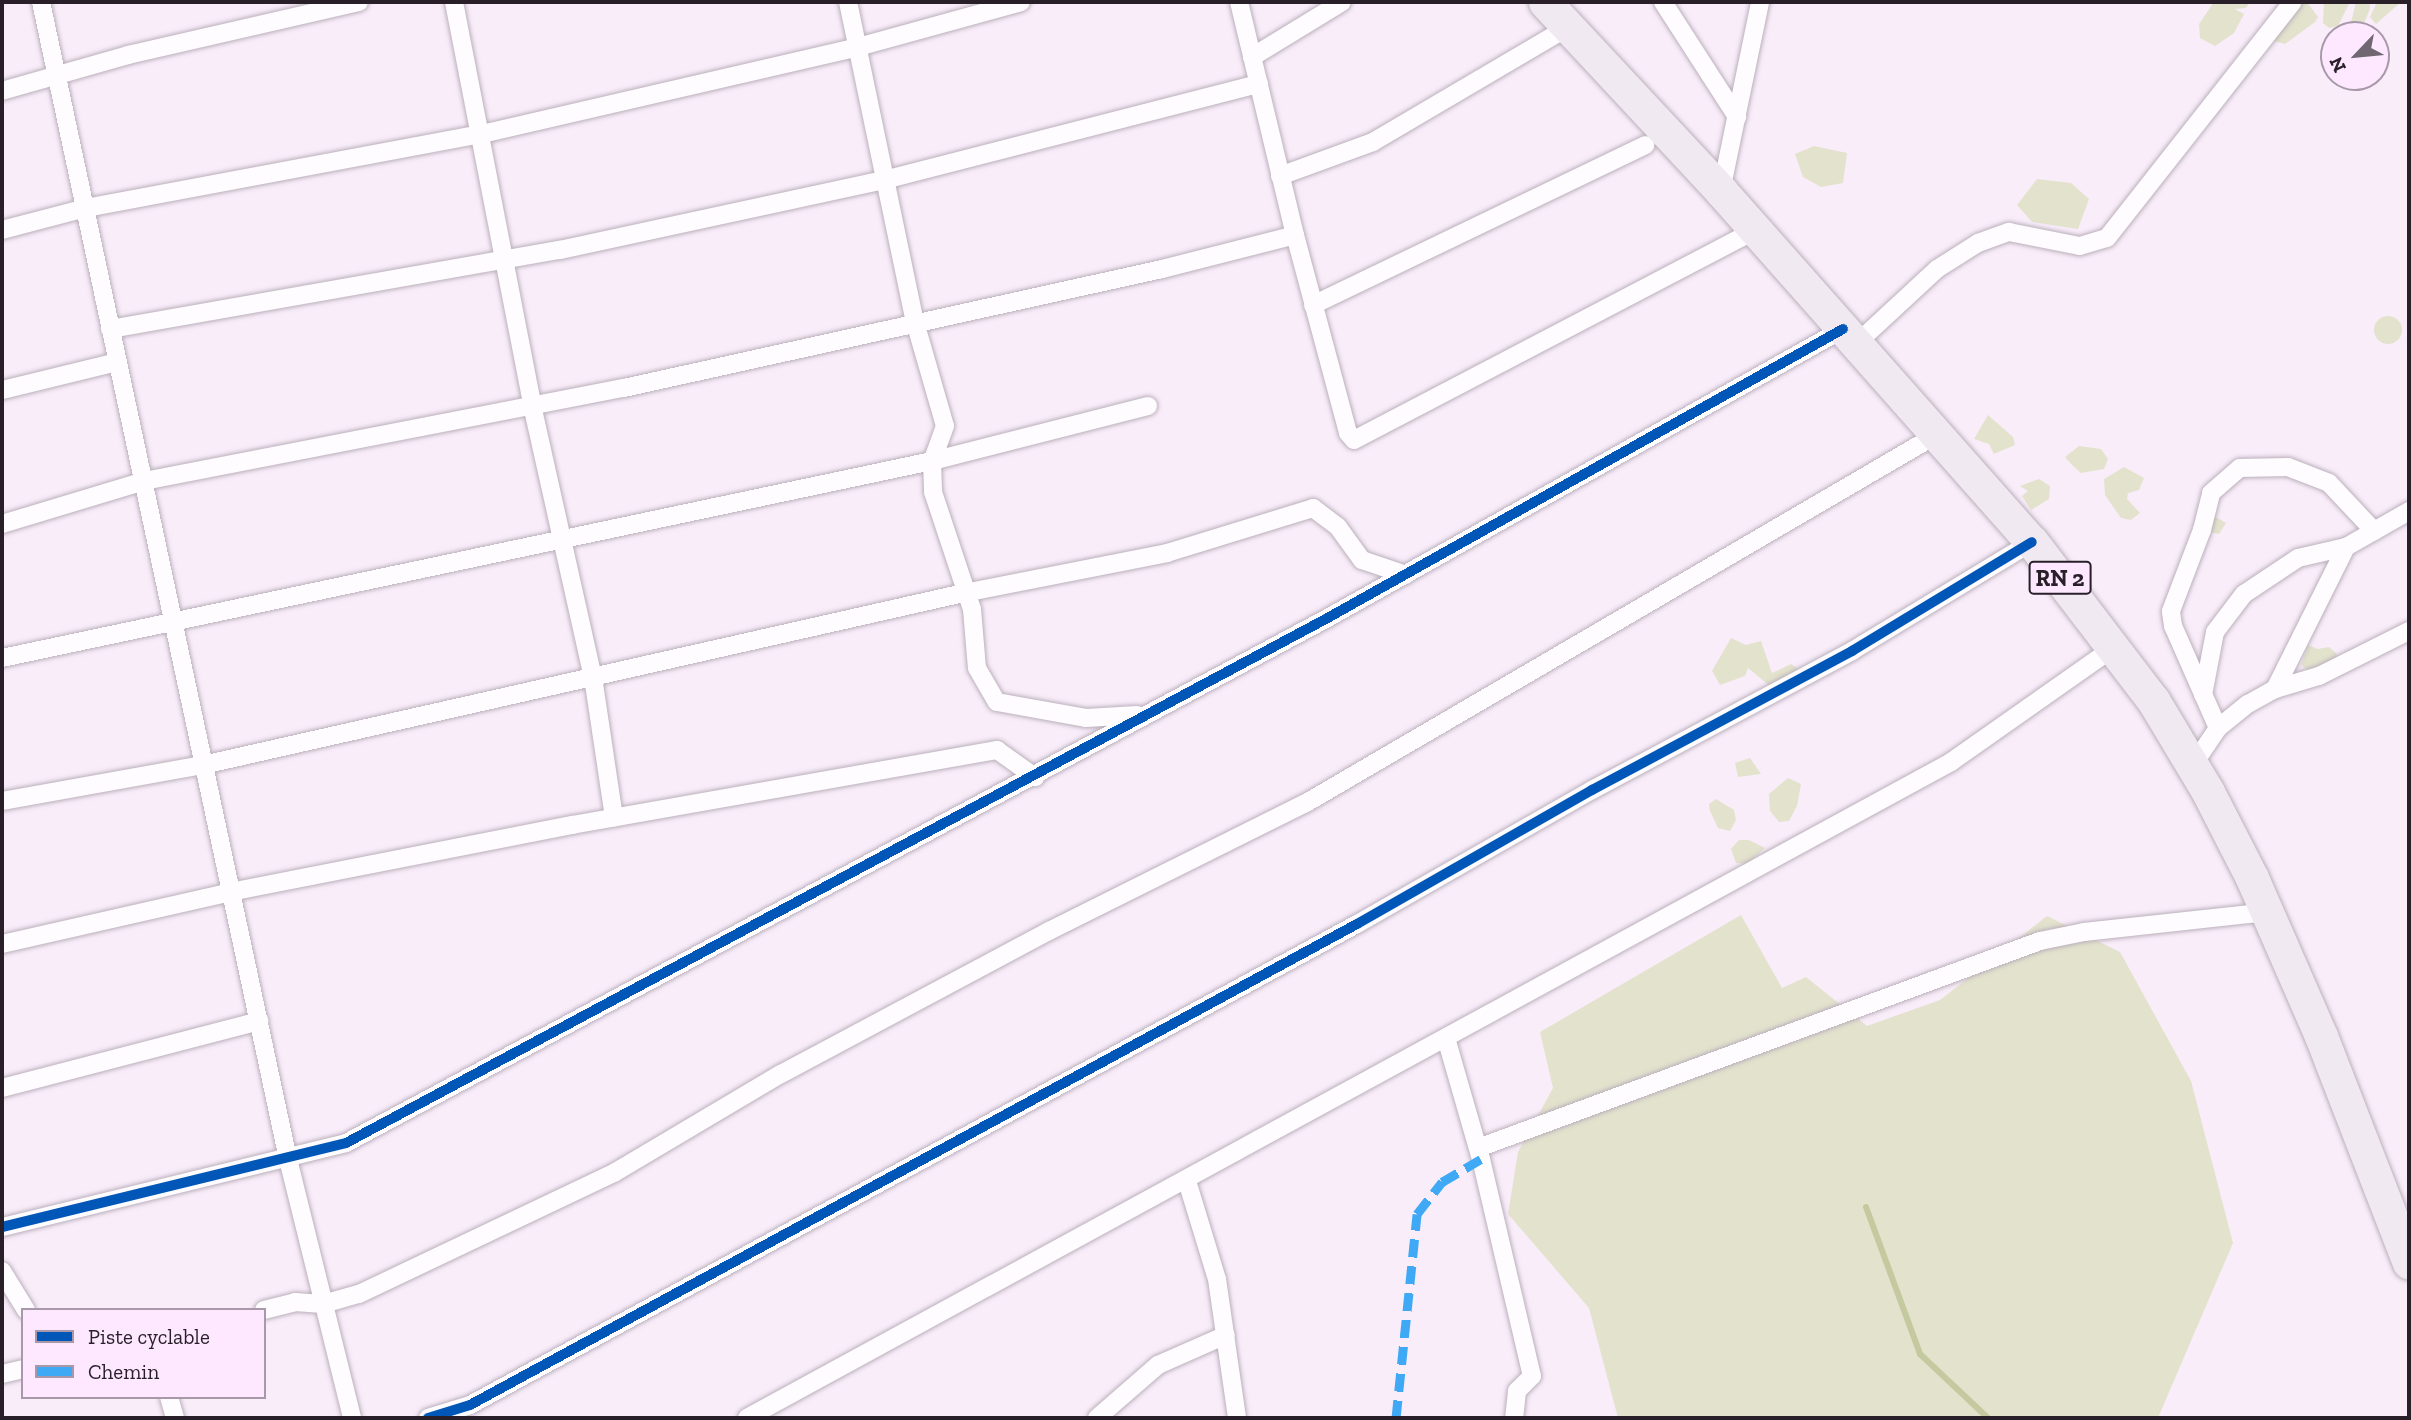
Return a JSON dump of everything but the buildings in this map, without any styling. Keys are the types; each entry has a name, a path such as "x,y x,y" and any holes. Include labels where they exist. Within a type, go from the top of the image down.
{"highway":[{"name":"RN 2","path":"1545,2 1721,191 2032,542 2113,648 2193,765 2267,912 2406,1242"}],"street":[{"path":"41,2 117,362 176,622 203,765 288,1159 352,1418"},
{"path":"2,91 58,74 359,2"},
{"path":"454,2 482,134 503,260 561,540 593,677 614,817"},
{"path":"848,2 888,179 915,321 945,426 932,461 933,492 971,609 977,668 997,702 1086,718 1141,715"},
{"path":"2,230 86,208 482,134 858,47 1021,2"},
{"path":"1239,2 1294,235 1348,433 1354,440 1362,439 1754,231"},
{"path":"1252,57 1342,2"},
{"path":"1662,2 1737,117"},
{"path":"1721,191 1760,2"},
{"path":"2,1227 346,1143 1035,777 1141,715 1850,337 1937,269 1978,243 2009,232 2080,246 2107,238 2294,2"},
{"path":"1280,176 1373,142 1568,27"},
{"path":"110,329 503,260 888,179 1259,85"},
{"path":"1313,305 1645,145"},
{"path":"2,524 144,481 533,405 1162,269 1294,235"},
{"path":"2,390 117,362"},
{"path":"2,658 932,461 1149,406"},
{"path":"266,1309 295,1302 323,1304 359,1294 614,1173 805,1061 1049,931 1306,803 1936,435"},
{"path":"2218,728 2172,626 2171,611 2202,530 2211,493 2222,480 2240,468 2263,464 2314,474 2374,531"},
{"path":"2,801 203,765 964,593 1167,553 1313,508 1338,527 1362,560 1406,575"},
{"path":"2203,695 2216,632 2244,594 2298,558 2346,547 2409,511"},
{"path":"428,1418 470,1405 1333,937 1592,790 1852,651 2032,542"},
{"path":"2275,689 2346,547"},
{"path":"2193,765 2218,728 2275,689 2319,676 2409,631"},
{"path":"747,1418 1187,1181 1951,762 2113,648"},
{"path":"2,944 230,892 614,817 997,750 1035,777"},
{"path":"1478,1148 2040,941 2084,932 2267,912"},
{"path":"2,1088 259,1021"},
{"path":"1446,1038 1478,1148 1532,1376 1517,1391 1514,1418"},
{"path":"1187,1181 1217,1279 1237,1418"},
{"path":"2,1271 25,1308"},
{"path":"1097,1418 1158,1365 1226,1335"},
{"path":"2,1374 21,1369"},
{"path":"170,1399 175,1418"}],"green space":[{"path":"2214,2 2250,2 2246,8 2235,9 2244,14 2234,33 2215,46 2200,38 2199,24"},
{"path":"2294,2 2307,2 2318,17 2315,22 2285,44 2270,40"},
{"path":"2324,2 2350,2 2340,21 2323,21"},
{"path":"2356,2 2370,2 2365,21 2351,21"},
{"path":"2377,2 2401,2 2379,21 2373,21 2370,17"},
{"path":"1814,146 1847,153 1843,183 1821,187 1803,177 1795,154"},
{"path":"2037,179 2071,183 2089,199 2078,229 2032,222 2017,205"},
{"path":"2388,316 2398,320 2402,330 2398,340 2388,344 2378,340 2374,330 2378,320"},
{"path":"1988,415 2013,437 2015,445 1994,454 1989,444 1974,439"},
{"path":"2079,446 2101,449 2108,459 2104,469 2081,473 2072,465 2065,457"},
{"path":"2124,467 2144,478 2139,490 2128,493 2127,499 2140,513 2131,520 2121,518 2105,495 2104,479"},
{"path":"2039,479 2050,486 2049,499 2031,510 2022,496 2028,491 2020,486"},
{"path":"2209,513 2226,523 2219,534 2206,531"},
{"path":"1731,638 1746,645 1761,641 1772,673 1791,664 1808,675 1771,687 1748,668 1745,676 1720,685 1712,671"},
{"path":"2308,645 2318,649 2329,647 2337,654 2334,662 2309,671 2301,665"},
{"path":"1750,758 1761,774 1738,777 1735,763"},
{"path":"1788,778 1801,784 1797,806 1789,821 1779,822 1770,811 1769,794"},
{"path":"1716,799 1734,810 1736,820 1730,831 1718,828 1710,811 1709,804"},
{"path":"1739,840 1749,840 1765,848 1747,864 1736,863 1731,849"},
{"path":"1741,915 1782,988 1806,977 1867,1026 1940,1000 2047,916 2120,952 2191,1081 2233,1243 2158,1418 1618,1418 1589,1308 1508,1214 1518,1152 1553,1088 1540,1032"}],"waterway":[{"path":"1866,1207 1920,1354 1988,1418"}],"marked path":[{"path":"1396,1418 1417,1214 1442,1182 1481,1159"}],"cycle path":[{"path":"2,1227 346,1143 1324,620 1843,329"},
{"path":"428,1418 470,1405 1357,924 1592,790 1852,651 2032,542"}]}
